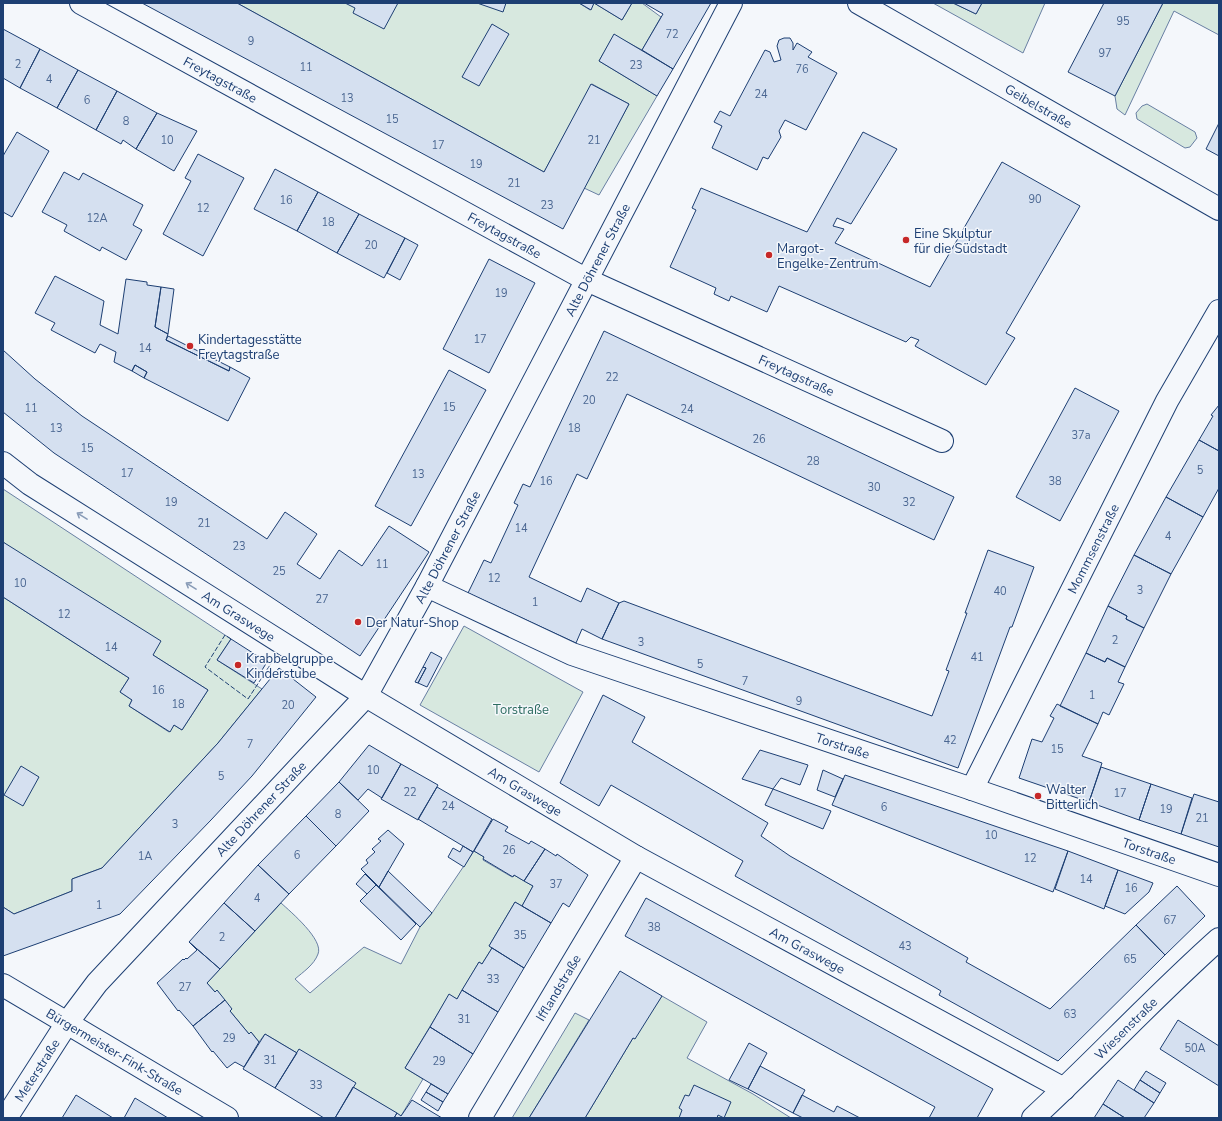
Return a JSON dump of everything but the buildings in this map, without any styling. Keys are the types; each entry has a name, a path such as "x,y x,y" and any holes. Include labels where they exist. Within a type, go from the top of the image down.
{"street":[{"name":"Freytagstraße","path":"80,3 587,280 942,441"},
{"name":"Alte Döhrener Straße","path":"67,1023 97,983 366,696 427,586 731,3"},
{"name":"Geibelstraße","path":"859,3 1219,209"},
{"name":"Mommsenstraße","path":"972,789 1167,401 1219,311"},
{"name":"Am Graswege","path":"3,463 30,484 366,696 636,857 1064,1089"},
{"name":"Torstraße","path":"427,586 572,654 972,789 1219,875"},
{"name":"Ifflandstraße","path":"480,1118 636,857"},
{"name":"Wiesenstraße","path":"1033,1118 1186,968 1219,939"},
{"name":"Bürgermeister-Fink-Straße","path":"3,985 227,1118"},
{"name":"Meterstraße","path":"6,1118 67,1023"}],"green space":[{"path":"237,3 579,3 590,10 594,3 622,20 632,3 642,3 661,17 642,50 614,35 599,61 657,96 599,195 584,188 629,104 592,84 544,172"},
{"path":"933,3 953,3 976,14 982,3 1045,3 1023,53"},
{"path":"1163,3 1219,3 1219,35 1174,11 1125,115 1117,109 1115,96"},
{"path":"1147,104 1195,132 1197,138 1190,147 1185,148 1137,119 1136,113 1142,106"},
{"path":"3,489 231,639 217,660 262,689 218,743 102,868 72,879 72,891 14,914 3,907 3,597 129,678 120,692 132,700 129,706 169,732 174,725 182,730 208,690 153,655 3,542"},
{"name":"Torstraße","path":"464,626 583,692 539,772 420,705"},
{"path":"474,851 484,857 483,860 512,877 514,875 533,886 522,906 515,902 489,946 492,948 482,964 479,962 457,999 449,995 405,1068 423,1079 401,1116 353,1087 299,1050 297,1053 265,1034 259,1042 251,1032 249,1034 230,1011 217,990 215,992 207,983 281,903 312,934 319,948 314,962 295,979 310,993 364,947 401,964 420,927 432,913"},
{"path":"662,996 707,1022 687,1058 753,1094 791,1118 585,1118 633,1038"},
{"path":"575,1013 589,1020 529,1118 512,1118"}],"fence":[{"path":"231,639 225,635 205,667 248,699 272,662 269,660 267,662"}],"place":[{"name":"Eine Skulptur für die Südstadt","path":"906,240"},
{"name":"Margot- Engelke-Zentrum","path":"769,255"},
{"name":"Kindertagesstätte Freytagstraße","path":"190,346"},
{"name":"Der Natur-Shop","path":"358,622"},
{"name":"Krabbelgruppe Kinderstube","path":"238,665"},
{"name":"Walter Bitterlich","path":"1038,796"}]}
